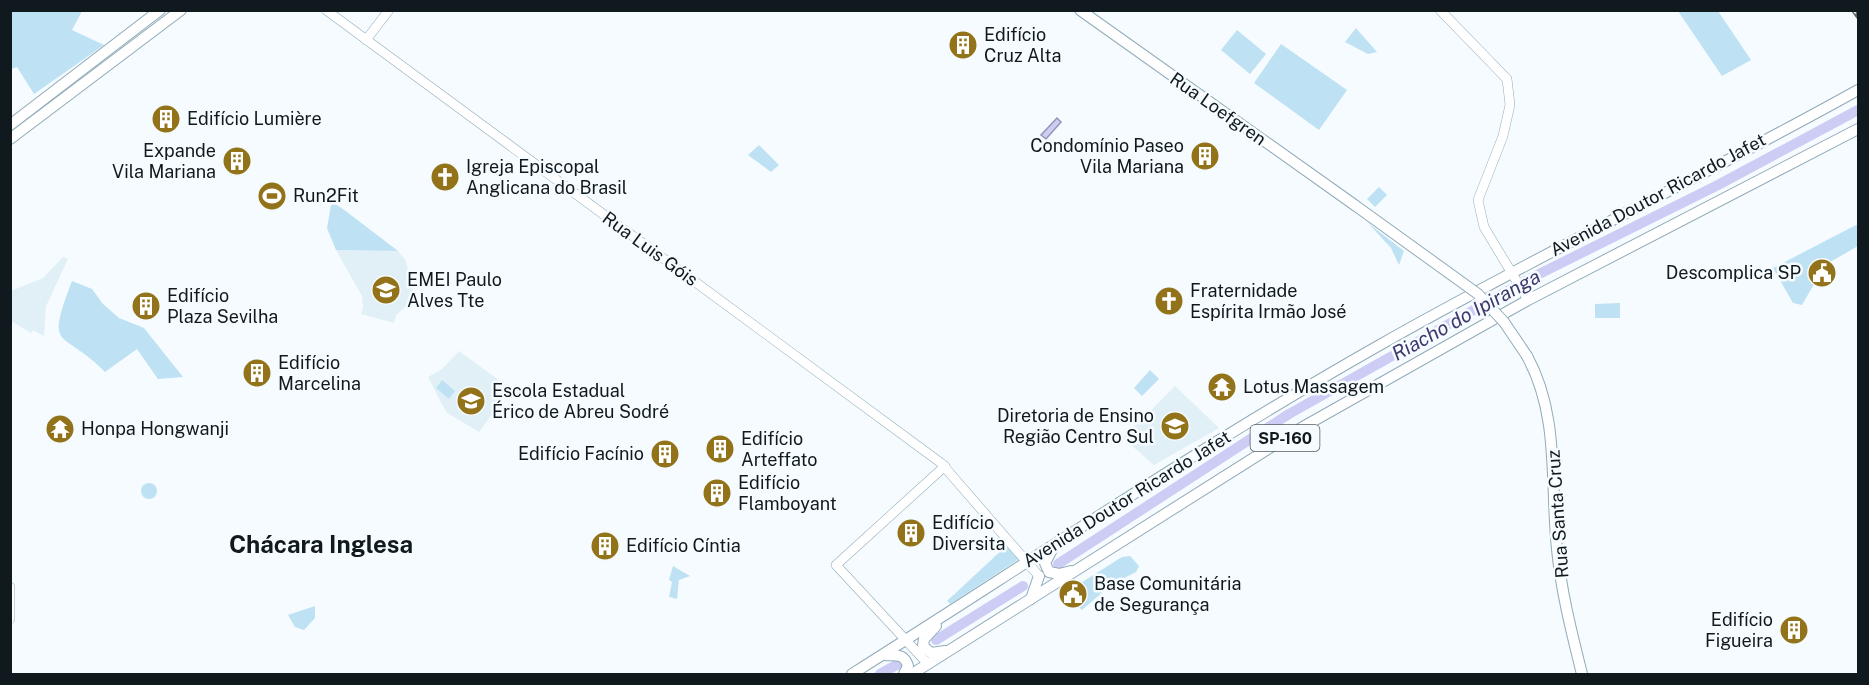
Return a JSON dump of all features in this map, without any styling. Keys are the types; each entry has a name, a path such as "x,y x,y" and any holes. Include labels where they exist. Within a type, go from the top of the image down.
{"main road":[{"path":"10,125 160,10"},
{"path":"10,139 181,10"},
{"name":"Rua Loefgren","path":"1080,10 1478,294 1504,322 1527,356"},
{"name":"Avenida Doutor Ricardo Jafet","path":"907,641 1057,543 1376,346 1514,275 1858,90"},
{"name":"Avenida Doutor Ricardo Jafet","path":"927,662 948,651 1301,428 1526,297 1858,129"},
{"name":"Rua Santa Cruz","path":"1527,356 1536,379 1553,443 1557,550 1582,675"},
{"path":"1057,543 1045,562 1049,572 1059,574 1082,567"},
{"path":"1030,599 1039,576"},
{"path":"938,620 934,629 924,639 923,646 931,653 948,651"},
{"name":"SP-160","path":"852,675 907,641"},
{"path":"883,655 902,656 908,666 904,675"},
{"name":"SP-160","path":"912,675 927,662"}],"street":[{"name":"Rua Luis Góis","path":"326,10 945,466 1039,576"},
{"path":"366,40 389,10"},
{"path":"1440,10 1507,79 1510,105 1503,136 1478,200 1484,227 1526,297"},
{"path":"927,662 836,565 945,466"},
{"path":"10,587 10,619"}],"shaded area":[{"path":"11,10 82,11 72,30 104,45 34,94 17,67 11,69"},
{"path":"1678,11 1718,11 1751,60 1722,76"},
{"path":"1356,28 1377,52 1368,54 1345,42"},
{"path":"1237,30 1266,54 1250,74 1221,50"},
{"path":"1281,44 1347,90 1319,130 1254,83"},
{"path":"1057,118 1061,122 1046,139 1041,135"},
{"path":"759,145 779,165 771,172 748,155"},
{"path":"1379,187 1387,195 1375,207 1367,199"},
{"path":"335,204 398,251 336,250 327,228 331,205"},
{"path":"1368,223 1404,251 1399,265 1391,248"},
{"path":"1858,224 1858,246 1825,265 1802,305 1793,303 1773,268"},
{"name":"EMEI Paulo Alves Tte","path":"336,250 398,251 406,261 414,295 410,303 396,315 394,323 361,314 362,296"},
{"path":"63,257 68,259 46,306 44,336 33,330 31,333 11,321 11,291 43,278"},
{"path":"72,281 92,289 103,304 119,318 144,328 183,377 158,379 137,349 105,372 62,337 59,320"},
{"path":"1620,303 1620,318 1595,318 1595,304"},
{"name":"Escola Estadual Érico de Abreu Sodré","path":"459,351 511,389 479,432 446,412 428,377 442,369"},
{"path":"1150,370 1159,379 1142,396 1134,388"},
{"path":"442,380 455,391 449,399 436,388"},
{"name":"Diretoria de Ensino Região Centro Sul","path":"1175,386 1219,428 1154,465 1123,438"},
{"path":"149,483 155,485 157,491 155,497 149,499 143,497 141,491 143,485"},
{"path":"1009,547 1019,559 950,604 947,601 1004,548"},
{"path":"1130,556 1139,566 1136,572 1112,584 1082,610 1068,596 1068,591 1122,557"},
{"path":"673,566 690,576 679,580 677,599 669,597 672,582 669,580"},
{"path":"315,606 315,618 304,630 295,627 288,615"}],"waterway":[{"name":"Riacho do Ipiranga","path":"1058,564 1289,414 1525,281 1718,185 1858,110"},
{"name":"Riacho do Ipiranga","path":"936,640 1023,586"},
{"name":"Riacho do Ipiranga","path":"880,674 900,663"}],"railway":[{"path":"1853,10 1858,17"}],"place":[{"name":"Edifício Cruz Alta","path":"963,45"},
{"name":"Edifício Lumière","path":"166,119"},
{"name":"Condomínio Paseo Vila Mariana","path":"1205,156"},
{"name":"Expande Vila Mariana","path":"237,161"},
{"name":"Igreja Episcopal Anglicana do Brasil","path":"445,177"},
{"name":"Run2Fit","path":"272,196"},
{"name":"Descomplica SP","path":"1822,273"},
{"name":"EMEI Paulo Alves Tte","path":"386,290"},
{"name":"Fraternidade Espírita Irmão José","path":"1169,301"},
{"name":"Edifício Plaza Sevilha","path":"146,306"},
{"name":"Edifício Marcelina","path":"257,373"},
{"name":"Lotus Massagem","path":"1222,387"},
{"name":"Escola Estadual Érico de Abreu Sodré","path":"471,401"},
{"name":"Diretoria de Ensino Região Centro Sul","path":"1175,426"},
{"name":"Honpa Hongwanji","path":"60,429"},
{"name":"Edifício Arteffato","path":"720,449"},
{"name":"Edifício Facínio","path":"665,454"},
{"name":"Edifício Flamboyant","path":"717,493"},
{"name":"Edifício Diversita","path":"911,533"},
{"name":"Edifício Cíntia","path":"605,546"},
{"name":"Base Comunitária de Segurança","path":"1073,594"},
{"name":"Edifício Figueira","path":"1794,630"}],"district":[{"name":"Chácara Inglesa","path":"321,545"}]}
